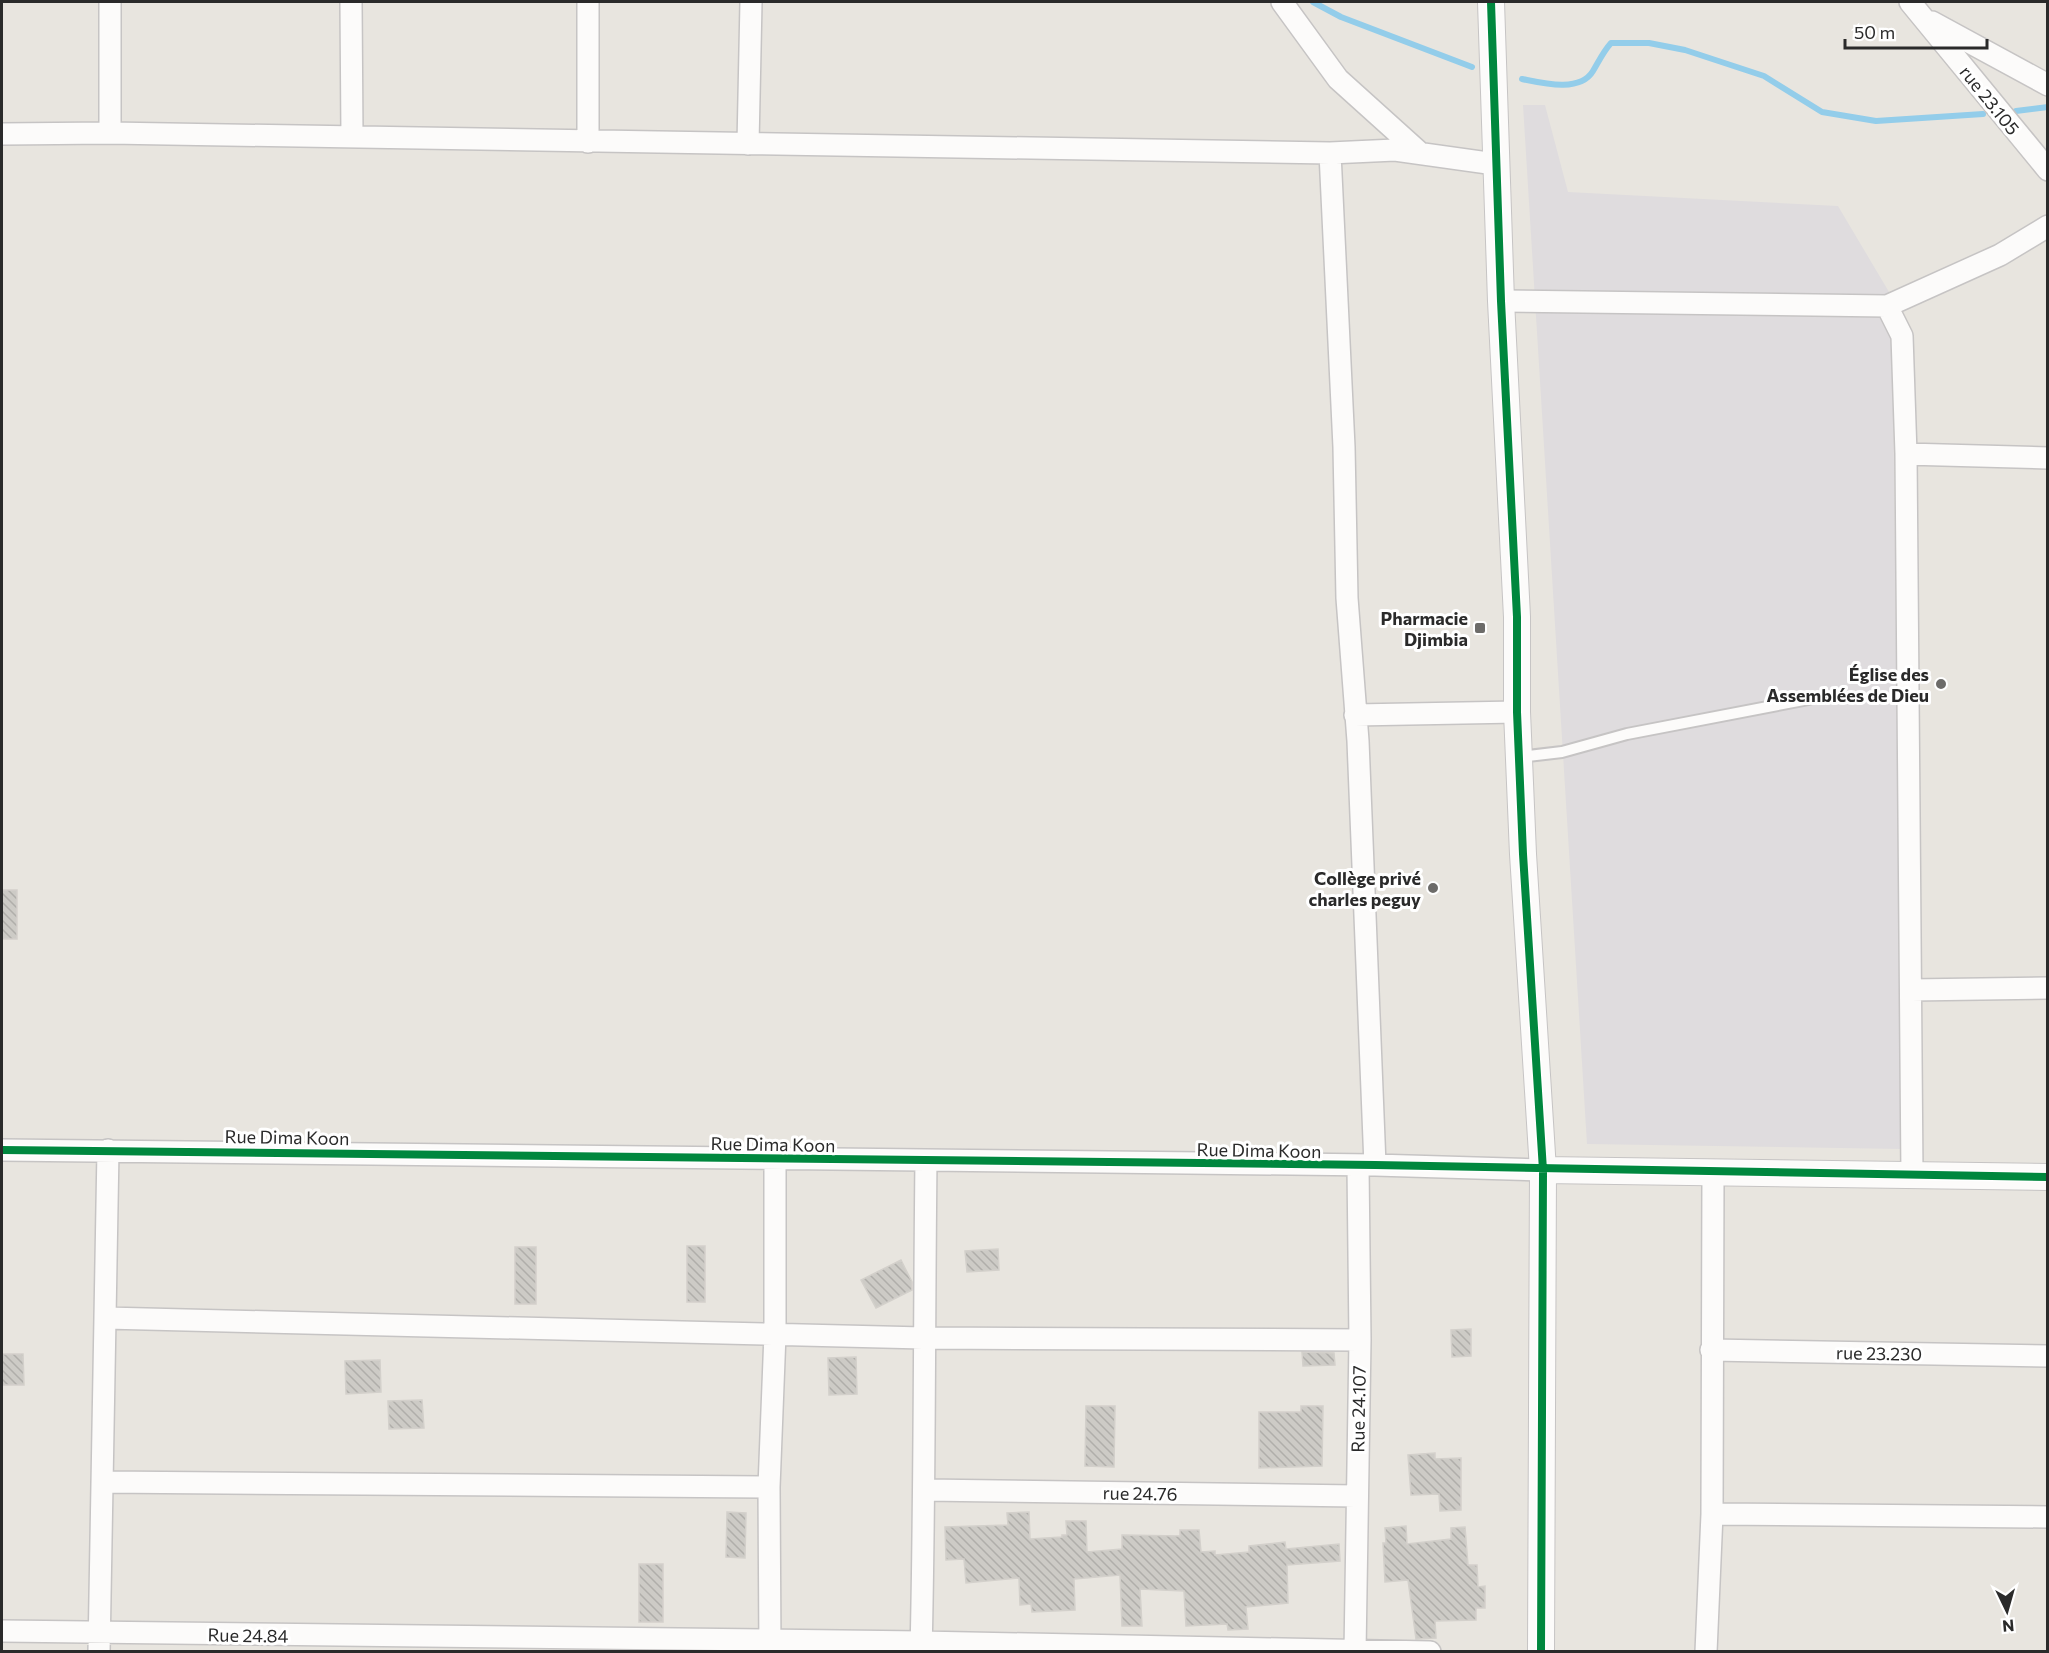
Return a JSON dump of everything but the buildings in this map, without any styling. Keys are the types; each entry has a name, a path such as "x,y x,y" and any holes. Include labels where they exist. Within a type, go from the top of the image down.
{"street":[{"path":"110,2 111,133"},
{"path":"351,2 352,137"},
{"path":"588,2 588,142"},
{"path":"748,144 751,2"},
{"path":"1282,2 1338,79 1419,152"},
{"path":"1491,2 1495,164 1517,617 1519,757 1543,1170 1541,1652"},
{"path":"1917,10 2048,85"},
{"name":"rue 23.105","path":"1917,10 2048,170"},
{"path":"2,134 111,133 1330,153 1419,152 1495,164"},
{"name":"Rue 24.107","path":"1330,153 1344,447 1347,598 1358,741 1367,1166 1356,1496 1355,1650"},
{"path":"1501,301 1887,306 2000,255 2048,226"},
{"path":"1887,306 1902,336 1906,454 1912,1174"},
{"path":"1906,454 2048,458"},
{"path":"1355,715 1517,712"},
{"path":"1911,990 2048,988"},
{"name":"Rue Dima Koon","path":"2,1150 775,1158 1543,1170"},
{"path":"99,1642 108,1150"},
{"path":"770,1646 769,1487 775,1334 775,1158"},
{"path":"921,1647 925,1490 923,1338 926,1161"},
{"path":"1543,1170 2048,1177"},
{"path":"1706,1652 1712,1515 1713,1172"},
{"path":"106,1318 923,1338 1360,1340"},
{"name":"rue 23.230","path":"1711,1350 2048,1356"},
{"path":"102,1482 769,1487"},
{"name":"rue 24.76","path":"925,1490 1356,1496"},
{"path":"1712,1515 2048,1517"},
{"name":"Rue 24.84","path":"2,1631 99,1642 1430,1652"}],"lane":[{"path":"1519,757 1562,752 1627,734 1809,699"}],"shaded area":[{"path":"1523,105 1545,105 1568,192 1838,206 1892,297 1902,1149 1587,1144"}],"waterway":[{"path":"1313,2 1341,17 1472,67"},
{"path":"1522,79 1560,85 1579,82 1593,71 1611,43 1649,43 1685,50 1764,76 1822,112 1876,121 1983,114"},
{"path":"2016,111 2048,107"}],"cycle path":[{"path":"1491,2 1501,301 1517,617 1517,712 1523,854 1543,1170 1541,1652"},
{"path":"2,1150 1375,1165 2048,1177"}],"place":[{"name":"Pharmacie Djimbia","path":"1480,628"},
{"name":"Église des Assemblées de Dieu","path":"1941,684"},
{"name":"Collège privé charles peguy","path":"1433,888"}]}
